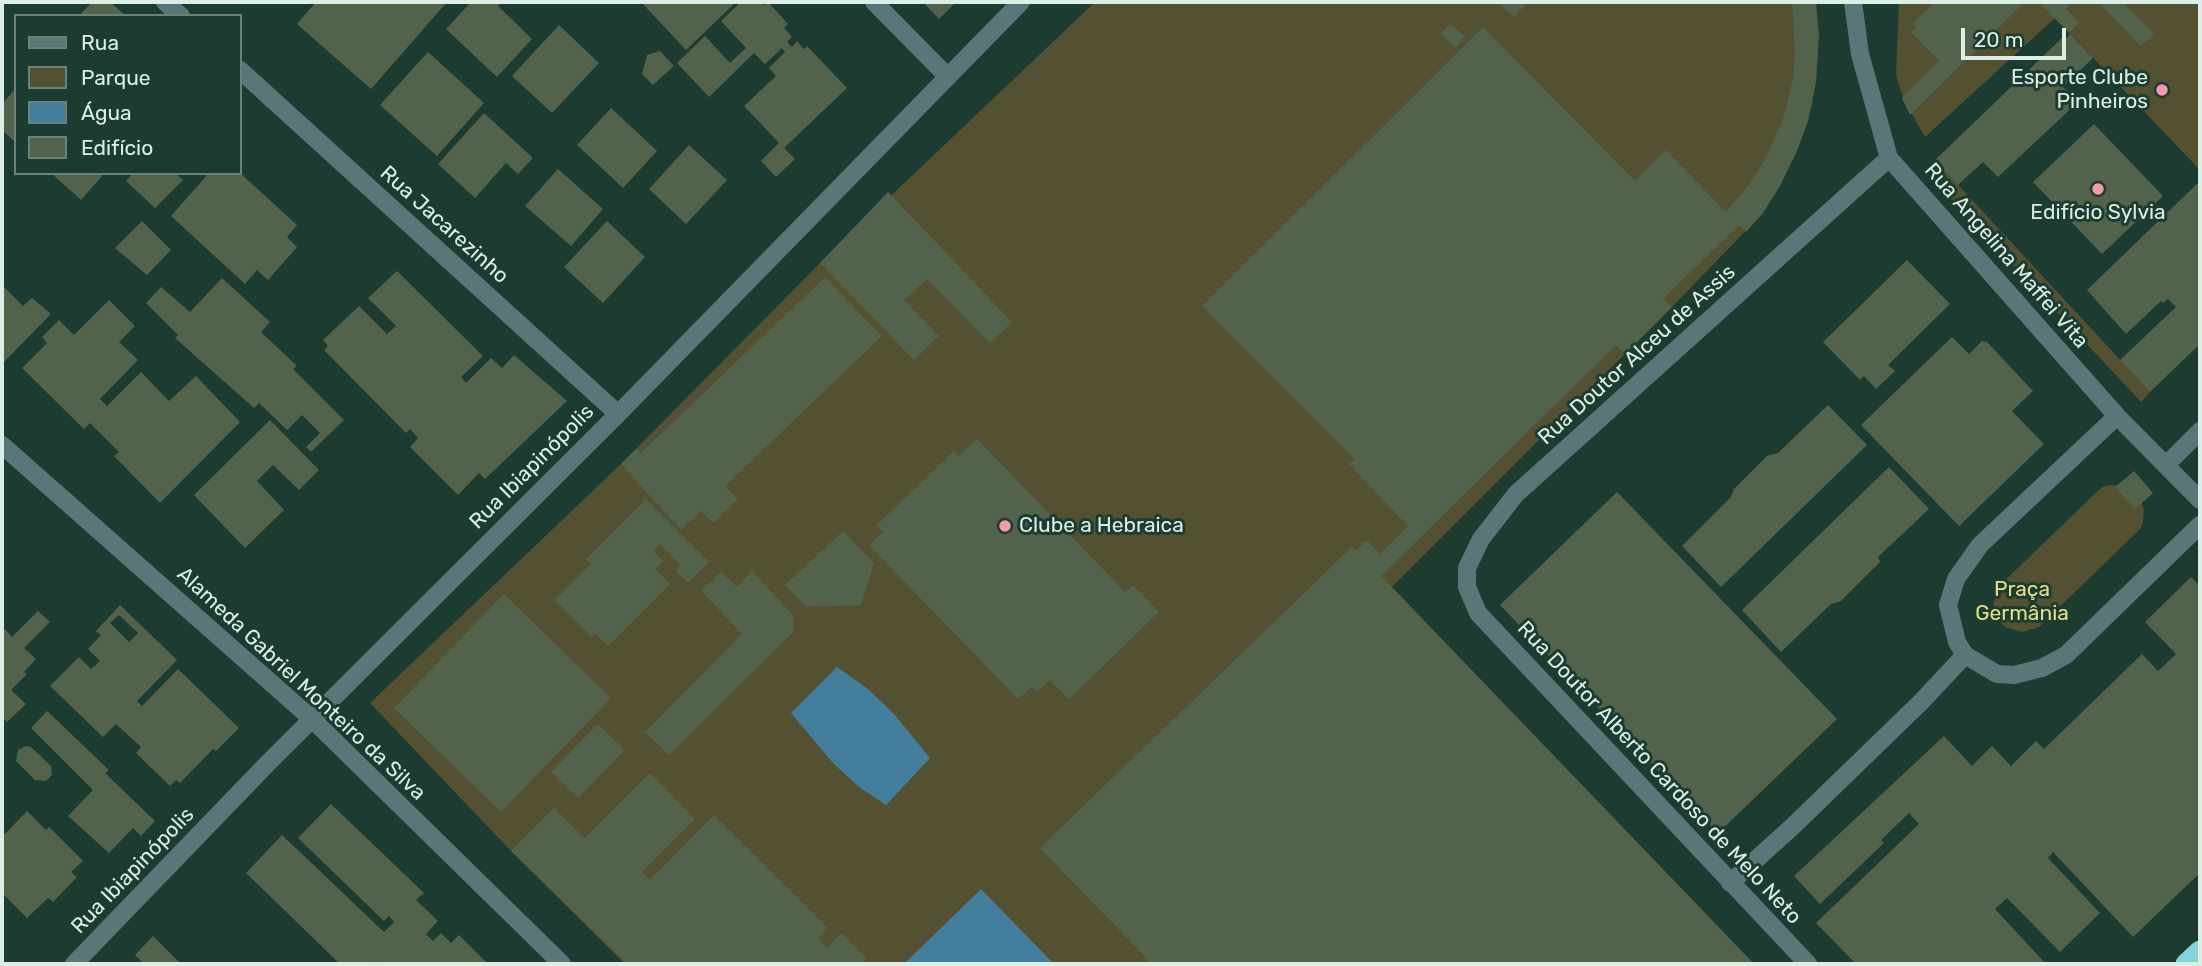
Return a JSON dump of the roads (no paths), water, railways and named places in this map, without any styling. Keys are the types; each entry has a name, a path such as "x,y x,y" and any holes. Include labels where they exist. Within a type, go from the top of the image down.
{"highway":[{"path":"2186,964 2200,951"}],"street":[{"path":"166,2 179,14"},
{"path":"874,2 948,77"},
{"name":"Rua Ibiapinópolis","path":"74,964 312,719 618,414 1021,2"},
{"name":"Rua Angelina Maffei Vita","path":"1853,2 1860,54 1889,158 2117,416 2200,500"},
{"name":"Rua Jacarezinho","path":"242,71 618,414"},
{"name":"Rua Doutor Alceu de Assis","path":"1478,613 1466,587 1467,568 1481,539 1516,494 1889,158"},
{"path":"2117,416 1980,545 1956,579 1948,605 1957,642 1965,654 1997,674 2014,675 2042,668 2066,654 2200,525"},
{"path":"2166,465 2200,432"},
{"name":"Alameda Gabriel Monteiro da Silva","path":"2,445 312,719 562,964"},
{"name":"Rua Doutor Alberto Cardoso de Melo Neto","path":"1478,613 1808,964"},
{"path":"1730,883 1921,702 1965,654"}],"water":[{"path":"837,667 868,689 894,714 930,758 886,805 859,787 833,763 791,713"},
{"path":"981,889 1054,964 904,964"}],"place":[{"name":"Esporte Clube Pinheiros","path":"2162,90"},
{"name":"Edifício Sylvia","path":"2098,189"},
{"name":"Clube a Hebraica","path":"1005,526"}],"park label":[{"name":"Praça Germânia","path":"2022,602"}]}
